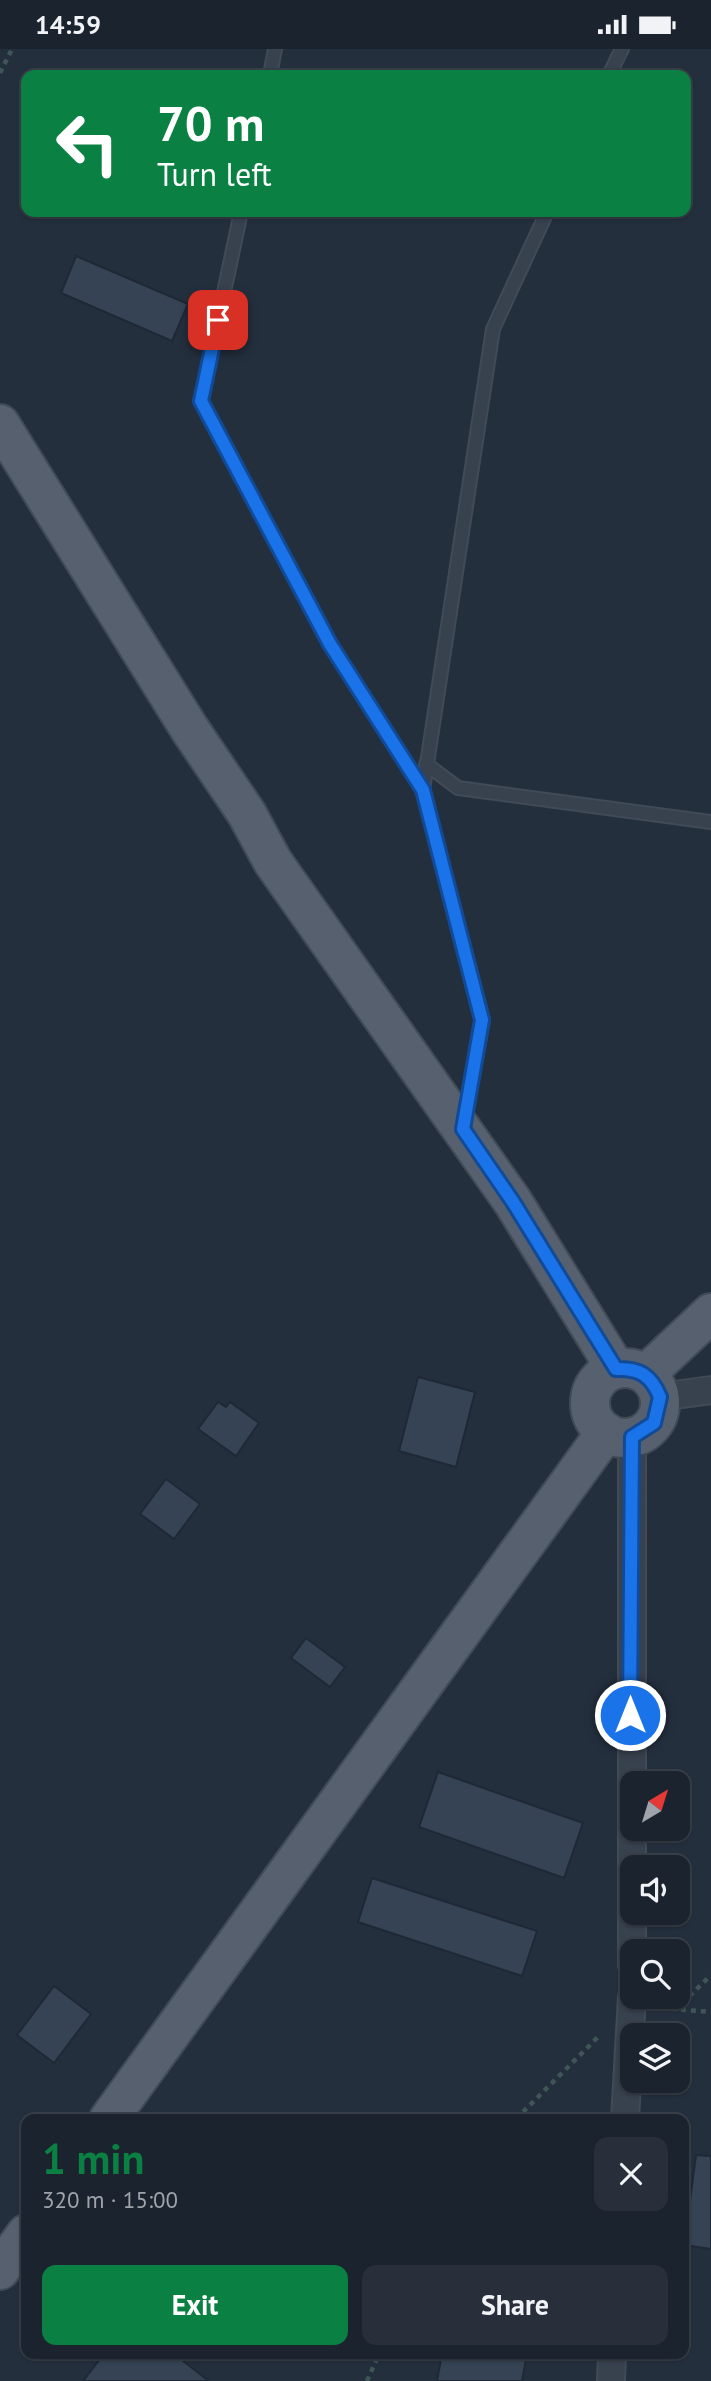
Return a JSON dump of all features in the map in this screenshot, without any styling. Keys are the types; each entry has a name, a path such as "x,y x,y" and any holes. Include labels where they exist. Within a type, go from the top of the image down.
{"main road":[{"path":"0,423 189,728 247,814 273,862 640,1380 654,1423 619,1434 113,2114"},
{"path":"619,1434 595,1420 590,1405 593,1389 602,1377 640,1380 711,1313"},
{"path":"0,2270 21,2241"}],"street":[{"path":"640,1380 711,1390"},
{"path":"619,1434 631,1939"},
{"path":"625,2114 631,2009"},
{"path":"611,2381 612,2359"}],"lane":[{"path":"271,70 275,49"},
{"path":"612,70 622,49"},
{"path":"240,217 201,401 330,644 423,790 482,1020 463,1129"},
{"path":"423,790 493,329 545,217"},
{"path":"426,764 458,788 711,822"}],"path":[{"path":"0,73 12,49"},
{"path":"674,2011 711,1975"},
{"path":"521,2114 623,2009"},
{"path":"666,2009 711,2012"},
{"path":"367,2381 377,2359"}],"building":[{"path":"76,256 188,304 172,341 61,293"},
{"path":"418,1377 475,1392 456,1467 399,1451"},
{"path":"218,1402 226,1407 230,1402 259,1423 236,1456 198,1429"},
{"path":"166,1479 200,1504 174,1539 140,1514"},
{"path":"306,1638 345,1667 330,1687 291,1658"},
{"path":"438,1772 583,1823 564,1878 419,1827"},
{"path":"372,1878 537,1931 522,1976 358,1922"},
{"path":"54,1986 91,2014 54,2063 17,2035"},
{"path":"696,2155 711,2156 711,2249 689,2246 689,2208"},
{"path":"100,2359 180,2359 209,2381 83,2381"},
{"path":"441,2359 526,2359 522,2381 437,2381"}],"route":[{"path":"218,320 201,401 330,644 423,790 482,1020 463,1129 513,1202 616,1369 631,1368 646,1374 655,1384 660,1397 654,1423 645,1432 632,1437 630,1715"}]}
